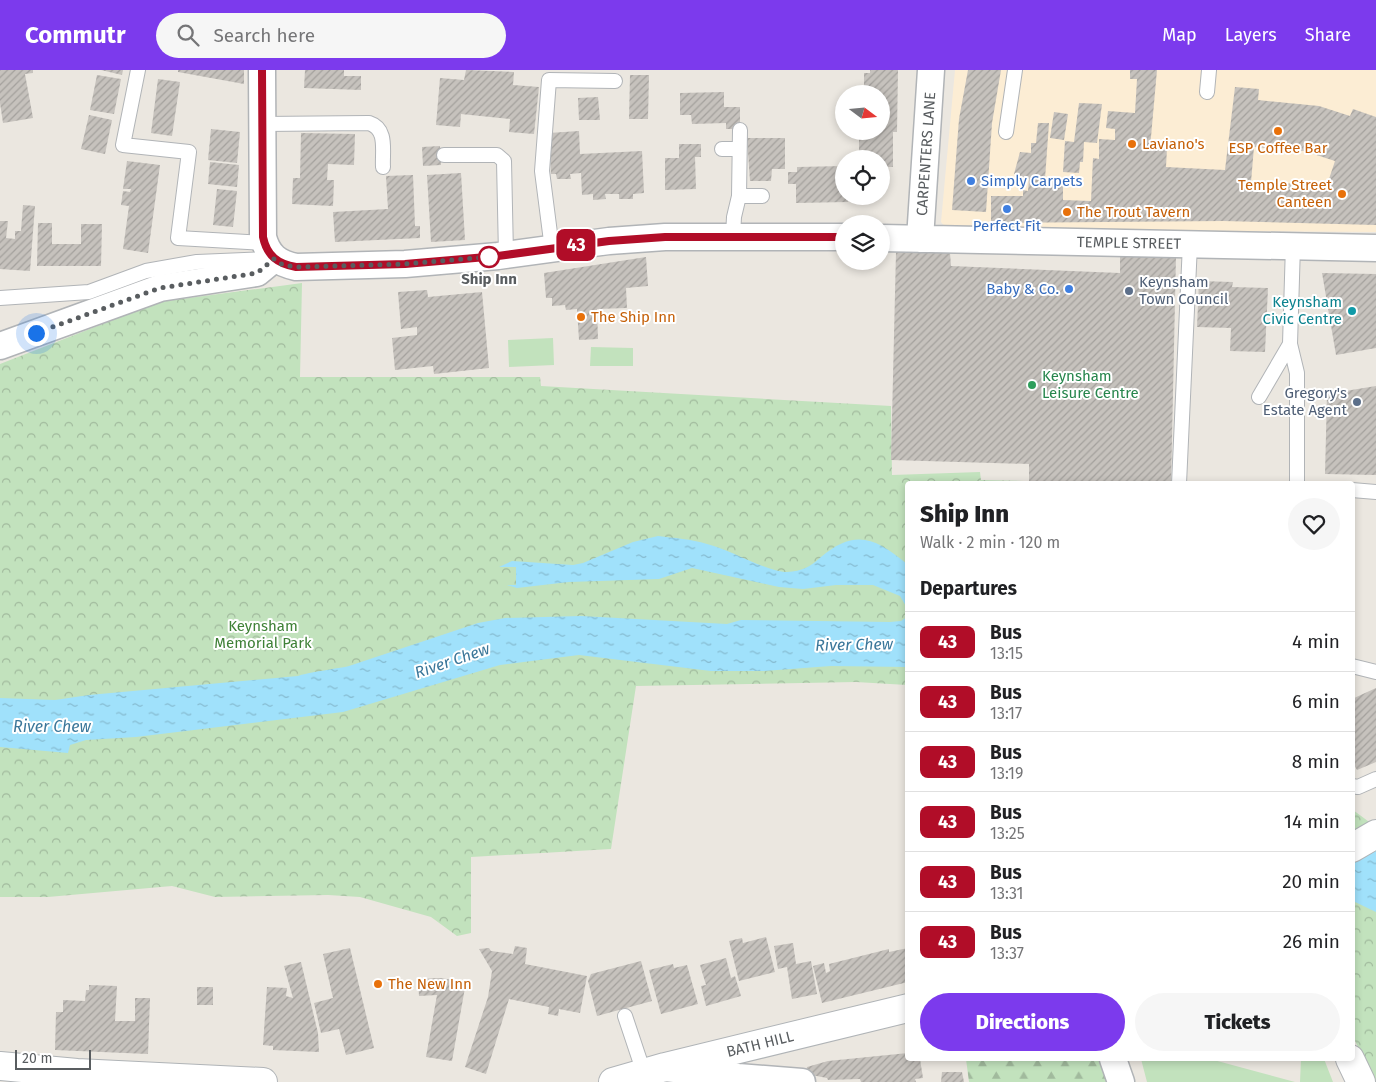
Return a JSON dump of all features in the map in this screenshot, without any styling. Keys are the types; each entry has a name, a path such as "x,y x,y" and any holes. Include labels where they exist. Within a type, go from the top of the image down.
{"main road":[{"path":"1355,846 1376,834"},
{"name":"BATH HILL","path":"615,1082 654,1070 905,1009"},
{"path":"1351,1061 1361,1082"},
{"path":"0,1066 76,1078 257,1082"}],"street":[{"path":"0,346 160,288 257,273 269,251 262,70"},
{"name":"CARPENTERS LANE","path":"920,239 931,70"},
{"path":"269,251 283,265 296,267 405,264 506,255 656,237 835,237"},
{"name":"TEMPLE STREET","path":"890,238 1376,248"},
{"path":"1114,1061 1121,1082"},
{"path":"654,1070 738,1080 796,1081"}],"lane":[{"path":"138,70 123,145 189,152 178,238 269,251"},
{"path":"1006,132 1015,70"},
{"path":"1207,92 1209,70"},
{"path":"552,249 542,171 549,80 615,81"},
{"path":"263,124 370,123 377,125 382,133 383,167"},
{"path":"733,236 738,196 740,130"},
{"path":"722,149 739,149"},
{"path":"444,155 497,155 504,162 506,255"},
{"path":"738,196 762,196"},
{"path":"1179,481 1190,244"},
{"path":"1293,245 1290,344 1297,373 1297,481"},
{"path":"0,298 89,292 146,271 269,251"},
{"path":"1259,397 1290,344"},
{"path":"1355,490 1376,492"},
{"path":"1355,667 1376,672"},
{"path":"1355,786 1376,779"},
{"path":"625,1016 654,1070"}],"shaded area":[{"path":"955,70 1376,70 1376,232 947,229 941,222"}],"green space":[{"name":"Keynsham Memorial Park","path":"302,283 300,377 540,377 541,386 891,406 892,475 980,472 981,480 1024,481 905,481 905,685 856,682 636,686 611,849 471,857 471,933 457,936 431,917 360,897 328,895 215,897 172,886 48,897 0,897 0,364 159,302"},
{"path":"553,338 554,365 509,367 508,340"},
{"path":"591,347 633,348 633,366 590,366"},
{"path":"1355,811 1376,827 1376,1082 1355,1041"},
{"path":"966,1061 1112,1061 1121,1082 969,1082"},
{"path":"1142,1061 1217,1061 1295,1082 1147,1082"},
{"path":"1301,1061 1325,1061 1333,1082 1300,1082"}],"water":[{"name":"River Chew","path":"658,536 701,542 769,568 787,572 797,571 809,566 844,542 865,540 885,548 905,562 905,605 900,596 873,585 836,585 803,589 779,587 692,568 659,579 569,582 517,588 507,585 516,585 516,567 499,567 512,561 573,565 583,563 633,542"},
{"name":"River Chew","path":"581,616 727,624 741,620 890,622 901,621 905,618 905,667 831,666 764,671 711,671 579,655 500,665 343,712 136,737 86,740 70,745 68,753 0,747 0,698 55,700 89,695 298,676 349,666 478,623 505,618"},
{"path":"1355,829 1376,843 1376,912 1355,902"}],"building":[{"path":"0,70 33,70 33,73 25,74 33,118 3,123 0,103"},
{"path":"101,70 123,70 122,75"},
{"path":"178,70 244,70 244,84 178,72"},
{"path":"305,70 344,70 344,76 361,76 361,90 304,88"},
{"path":"466,70 514,72 513,85 539,87 534,134 509,132 510,119 461,114 460,127 436,125 440,78 464,80"},
{"path":"870,70 898,70 897,132 893,132 893,167 890,167 890,150 859,150 859,140 890,140 890,85 864,85 864,73 870,73"},
{"path":"968,70 1001,70 992,123 986,212 952,210 959,119"},
{"path":"1130,70 1157,70 1150,148 1167,148 1166,167 1225,170 1235,87 1259,89 1258,100 1319,106 1350,116 1353,109 1376,117 1376,225 1223,221 991,223 991,196 1023,196 1023,190 1028,191 1029,179 1014,174 1020,152 1031,153 1031,143 1036,143 1038,123 1049,123 1045,179 1063,179 1063,200 1091,201 1093,158 1099,159 1099,139 1115,140 1115,129 1106,128 1108,111 1135,113 1137,79 1130,79","holes":["1254,147 1304,151 1335,161 1327,185 1251,182"]},
{"path":"97,75 121,79 114,114 90,110"},
{"path":"630,75 649,75 648,119 629,119"},
{"path":"158,79 180,82 172,136 151,133"},
{"path":"724,92 724,107 740,107 740,129 726,129 726,123 692,124 691,115 680,115 680,93"},
{"path":"598,97 600,120 579,120 578,98"},
{"path":"1079,103 1102,104 1097,143 1084,142 1083,162 1080,162 1079,173 1063,172 1065,141 1074,142"},
{"path":"1054,112 1068,114 1064,140 1050,138"},
{"path":"89,115 112,120 105,154 81,149"},
{"path":"211,129 240,132 237,163 208,160"},
{"path":"579,131 580,154 642,151 644,193 633,194 633,199 619,199 619,194 605,194 606,199 593,200 593,194 582,195 581,173 570,174 571,179 557,179 556,174 551,174 549,133"},
{"path":"301,133 355,134 354,165 328,164 327,180 334,180 333,206 292,204 293,178 300,178"},
{"path":"747,138 785,138 785,169 772,169 771,181 750,181"},
{"path":"679,144 701,144 701,157 695,157 696,189 665,190 665,158 679,158"},
{"path":"440,146 441,165 423,166 422,147"},
{"path":"127,161 160,165 148,253 123,249 129,206 121,205 123,191 130,192 131,189 123,189"},
{"path":"210,162 239,165 237,187 208,184"},
{"path":"835,166 835,202 796,203 796,184 788,184 788,172 797,172 797,167"},
{"path":"461,173 465,240 431,242 427,175"},
{"path":"413,175 415,226 420,226 420,238 335,242 333,212 388,209 386,176"},
{"path":"217,189 237,191 233,227 213,225"},
{"path":"23,205 35,206 30,271 0,269 0,221 8,221 6,238 15,239 15,231 21,231"},
{"path":"38,223 52,223 52,244 81,244 81,224 102,224 101,266 37,266"},
{"path":"896,252 950,253 951,266 1120,273 1120,254 1176,256 1171,481 1029,481 1029,464 891,460"},
{"path":"646,257 648,286 626,288 627,308 597,309 598,339 579,340 577,309 566,310 565,305 552,306 552,298 546,298 544,273"},
{"name":"Keynsham Civic Centre","path":"1322,273 1376,274 1376,348 1336,355"},
{"path":"1199,281 1233,282 1232,287 1268,288 1265,352 1230,351 1231,328 1197,327"},
{"path":"427,290 428,297 482,292 489,368 434,374 433,366 395,370 392,338 417,335 417,327 401,329 398,292"},
{"path":"1376,386 1376,475 1325,474 1327,394"},
{"path":"1376,688 1376,762 1357,770 1355,766 1355,698"},
{"path":"766,937 775,972 739,981 729,941 742,938 743,943"},
{"path":"793,943 796,964 811,961 817,994 792,999 787,967 778,969 774,946"},
{"path":"515,946 527,948 525,964 587,976 580,1013 559,1009 558,1016 548,1014 549,1007 509,999 486,1074 465,1067 488,997 492,971 479,949 489,948 491,951 513,954"},
{"path":"350,948 374,1048 346,1055 339,1029 321,1033 314,1003 333,998 323,954"},
{"path":"889,949 889,952 905,949 905,983 822,1003 813,966 824,963 826,973 830,971 829,964"},
{"path":"726,958 731,978 735,976 741,996 706,1006 701,986 706,985 700,965"},
{"path":"641,961 652,1001 597,1016 588,981 591,974"},
{"path":"301,962 318,1033 319,1052 273,1050 273,1046 263,1045 267,987 287,988 286,996 293,998 284,966"},
{"path":"673,964 674,968 687,965 698,1004 661,1014 649,970"},
{"path":"440,978 466,982 452,1061 426,1057 437,995 419,996 418,979"},
{"path":"89,985 117,986 115,1021 135,1021 135,998 150,998 148,1054 55,1050 56,1012 63,1012 63,1000 85,1001 86,990 89,990"},
{"path":"197,987 213,987 213,1005 197,1005"},
{"path":"905,1053 905,1061 920,1061 923,1078 915,1079 916,1082 861,1082 860,1079 828,1080 827,1078 806,1074 807,1067 828,1061"},
{"path":"942,1072 962,1072 964,1082 941,1082"}],"bus line":[{"name":"43","path":"262,70 263,237 265,248 274,259 283,265 296,267 405,264 498,256 609,241 665,237 835,237"}],"place":[{"name":"ESP Coffee Bar","path":"1278,131"},
{"name":"Laviano's","path":"1132,144"},
{"name":"Simply Carpets","path":"971,181"},
{"name":"Temple Street Canteen","path":"1342,194"},
{"name":"Perfect Fit","path":"1007,209"},
{"name":"The Trout Tavern","path":"1067,212"},
{"name":"Ship Inn","path":"489,257"},
{"name":"Baby & Co.","path":"1069,289"},
{"name":"Keynsham Town Council","path":"1129,291"},
{"name":"Keynsham Civic Centre","path":"1352,311"},
{"name":"The Ship Inn","path":"581,317"},
{"name":"Keynsham Leisure Centre","path":"1032,385"},
{"name":"Gregory's Estate Agent","path":"1357,402"},
{"name":"The New Inn","path":"378,984"}],"route":[{"path":"36,333 160,288 257,273 274,259 283,265 296,267 405,264 489,257"}]}
